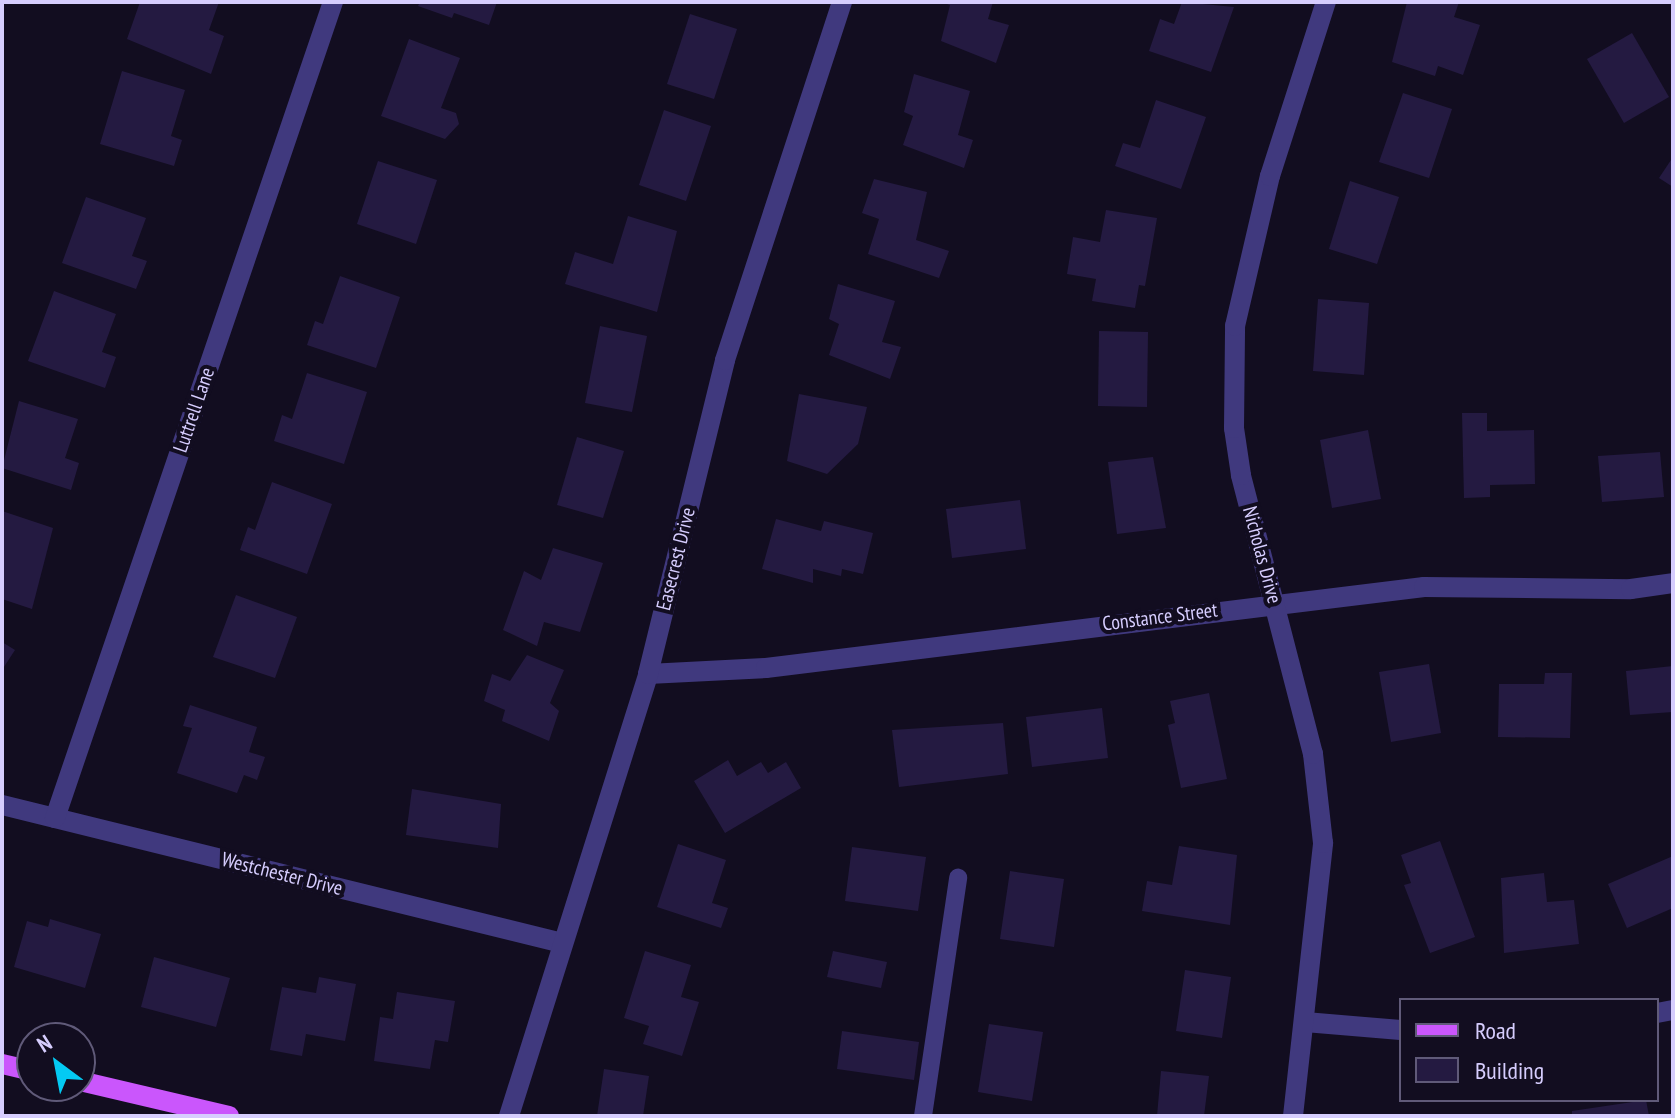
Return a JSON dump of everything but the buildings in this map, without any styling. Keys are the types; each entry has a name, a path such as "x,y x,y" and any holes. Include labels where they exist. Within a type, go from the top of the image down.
{"main road":[{"path":"96,1085 229,1116"}],"street":[{"name":"Luttrell Lane","path":"55,818 333,2"},
{"name":"Easecrest Drive","path":"509,1116 648,674 725,360 842,2"},
{"name":"Nicholas Drive","path":"1293,1116 1323,843 1313,754 1241,475 1234,428 1235,326 1270,176 1326,2"},
{"name":"Constance Street","path":"648,674 766,668 1275,602 1424,587 1631,589 1673,583"},
{"name":"Westchester Drive","path":"2,805 562,943"},
{"path":"1305,1022 1399,1030"}],"lane":[{"path":"923,1116 958,878"}]}
